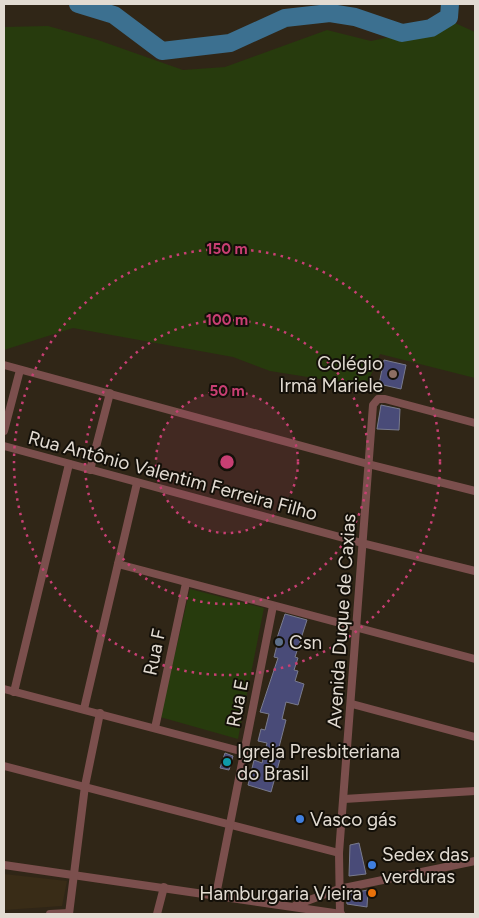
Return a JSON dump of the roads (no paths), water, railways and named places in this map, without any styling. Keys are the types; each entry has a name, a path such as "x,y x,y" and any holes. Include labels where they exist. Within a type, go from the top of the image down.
{"street":[{"path":"4,365 368,464 475,491"},
{"path":"4,431 20,370"},
{"path":"90,470 110,393"},
{"name":"Avenida Duque de Caxias","path":"340,914 339,853 352,704 355,628 373,404 378,399 385,400 475,423"},
{"name":"Rua Antônio Valentim Ferreira Filho","path":"4,446 475,572"},
{"path":"14,692 69,464"},
{"path":"84,710 137,483"},
{"path":"118,564 475,659"},
{"name":"Rua F","path":"155,728 186,583"},
{"name":"Rua E","path":"216,895 273,606"},
{"path":"4,689 244,752"},
{"path":"352,704 475,736"},
{"path":"50,914 69,914 86,786 100,713"},
{"path":"4,766 339,853"},
{"path":"344,799 475,791"},
{"path":"293,906 339,889 475,861"},
{"path":"4,865 340,914"},
{"path":"157,914 164,888"}],"waterway":[{"path":"78,4 114,15 162,51 230,43 285,18 330,13 355,17 402,33 431,28 449,17 450,4"}],"place":[{"name":"Colégio Irmã Mariele","path":"393,374"},
{"name":"Csn","path":"279,642"},
{"name":"Igreja Presbiteriana do Brasil","path":"227,762"},
{"name":"Vasco gás","path":"300,819"},
{"name":"Sedex das verduras","path":"372,865"},
{"name":"Hamburgaria Vieira","path":"372,893"}]}
